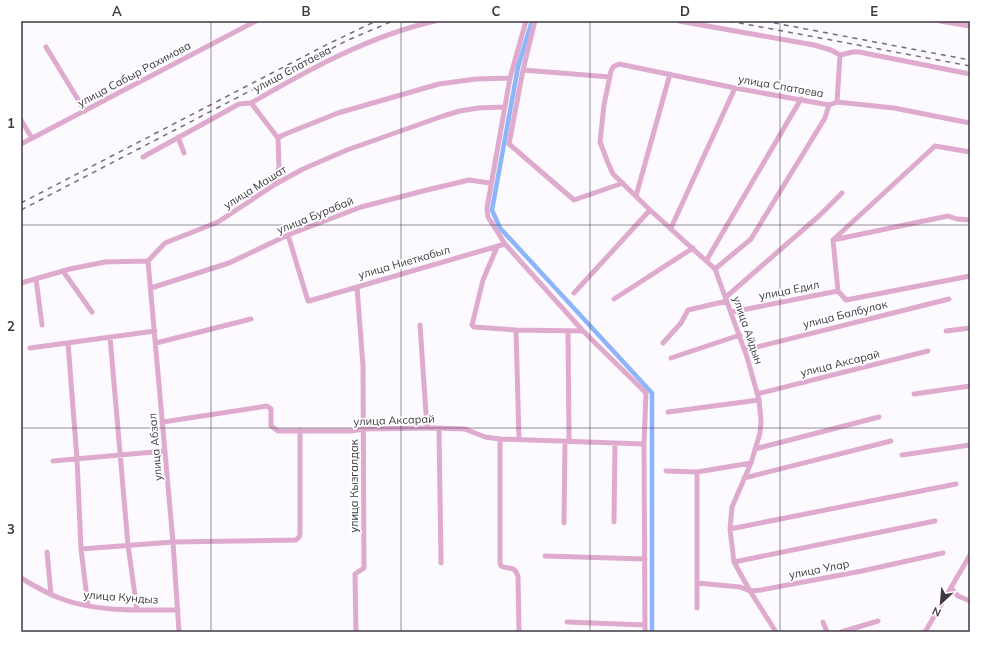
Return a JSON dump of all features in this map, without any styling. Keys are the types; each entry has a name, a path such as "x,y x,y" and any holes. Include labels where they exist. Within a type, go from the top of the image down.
{"street":[{"name":"улица Сабыр Рахимова","path":"21,144 256,21"},
{"name":"улица Спатаева","path":"143,157 239,104 251,103 339,55 368,43 435,21"},
{"path":"526,21 510,78 504,107 490,183 487,208 488,217 505,244 583,331 646,393 644,444 645,632"},
{"path":"535,21 523,70 509,144 574,200 623,183"},
{"path":"679,21 814,45 831,50 840,55 859,52 970,74"},
{"path":"940,21 970,26"},
{"path":"46,47 85,111"},
{"path":"837,102 840,55"},
{"name":"улица Спатаева","path":"613,67 619,64 735,88 829,105 837,102 894,108 970,123"},
{"name":"улица Айдын","path":"613,67 610,71 604,105 600,142 613,174 715,269 745,350 759,400 761,422 760,433 751,463 732,507 730,529 734,562 776,632"},
{"path":"523,70 610,77"},
{"path":"636,196 670,74"},
{"path":"278,138 338,113 439,84 458,80 510,78"},
{"path":"671,228 735,88"},
{"path":"706,261 801,99"},
{"path":"251,103 278,138 279,167 274,185"},
{"path":"715,269 751,239 825,118 829,105"},
{"name":"улица Машат","path":"148,261 165,243 218,222 274,185 303,169 332,156 460,111 478,108 504,107"},
{"path":"21,120 32,138"},
{"path":"178,137 184,153"},
{"path":"833,240 936,146 970,152"},
{"name":"улица Бурабай","path":"151,288 229,263 288,235 361,207 469,180 490,183"},
{"path":"663,343 681,323 688,310 727,299 820,215 842,193"},
{"path":"574,293 650,210"},
{"path":"833,240 948,216 957,219 970,220"},
{"name":"улица Ниеткабыл","path":"288,235 308,301 505,244"},
{"path":"833,240 838,290"},
{"path":"496,247 483,280 472,322 474,327 516,330 583,331"},
{"path":"614,299 693,248"},
{"path":"21,283 63,271 105,262 148,261"},
{"name":"улица Абзал","path":"148,261 163,422 179,632"},
{"path":"63,271 92,312"},
{"name":"улица Балбулак","path":"838,290 846,300 970,276"},
{"path":"36,279 42,325"},
{"name":"улица Кызгалдак","path":"356,286 363,366 364,568 355,574 356,632"},
{"name":"улица Едил","path":"732,312 838,290"},
{"name":"улица Балбулак","path":"745,350 949,299"},
{"path":"156,343 251,318"},
{"path":"420,325 427,428"},
{"path":"946,331 970,328"},
{"path":"516,330 519,440"},
{"path":"30,348 155,331"},
{"path":"564,523 567,441 568,331"},
{"path":"671,358 740,335"},
{"path":"110,337 128,545 137,610"},
{"path":"68,343 77,459 81,549 88,606"},
{"name":"улица Аксарай","path":"757,394 928,351"},
{"path":"914,394 970,386"},
{"path":"668,412 759,400"},
{"name":"улица Аксарай","path":"163,422 267,406 271,409 271,426 278,431 351,431 363,429 439,428 465,429 485,436 500,439 644,444"},
{"path":"755,449 879,417"},
{"path":"439,428 441,564"},
{"path":"81,549 173,542 296,540 299,538 300,534 300,430"},
{"path":"500,439 500,563 501,566 513,568 518,577 519,632"},
{"path":"744,478 892,441"},
{"path":"614,522 615,443"},
{"path":"902,455 970,445"},
{"path":"53,461 165,451"},
{"path":"666,471 697,472 751,463"},
{"path":"697,472 697,608"},
{"path":"730,529 956,484"},
{"path":"734,562 935,521"},
{"path":"47,552 51,595"},
{"name":"улица Улар","path":"697,583 761,590 862,571 943,553"},
{"path":"925,632 942,600 951,588 970,555"},
{"path":"545,556 645,559"},
{"name":"улица Кундыз","path":"21,578 51,595 88,606 137,610 178,610"},
{"path":"951,588 958,596 970,601"},
{"path":"841,632 878,621"},
{"path":"567,622 645,625"},
{"path":"823,622 827,632"}],"waterway":[{"path":"532,21 518,67 492,210 500,228 652,393 652,632"}],"railway":[{"path":"21,203 328,44 376,21"},
{"path":"21,210 348,40 393,21"},
{"path":"729,21 970,66"},
{"path":"764,21 970,60"}]}
